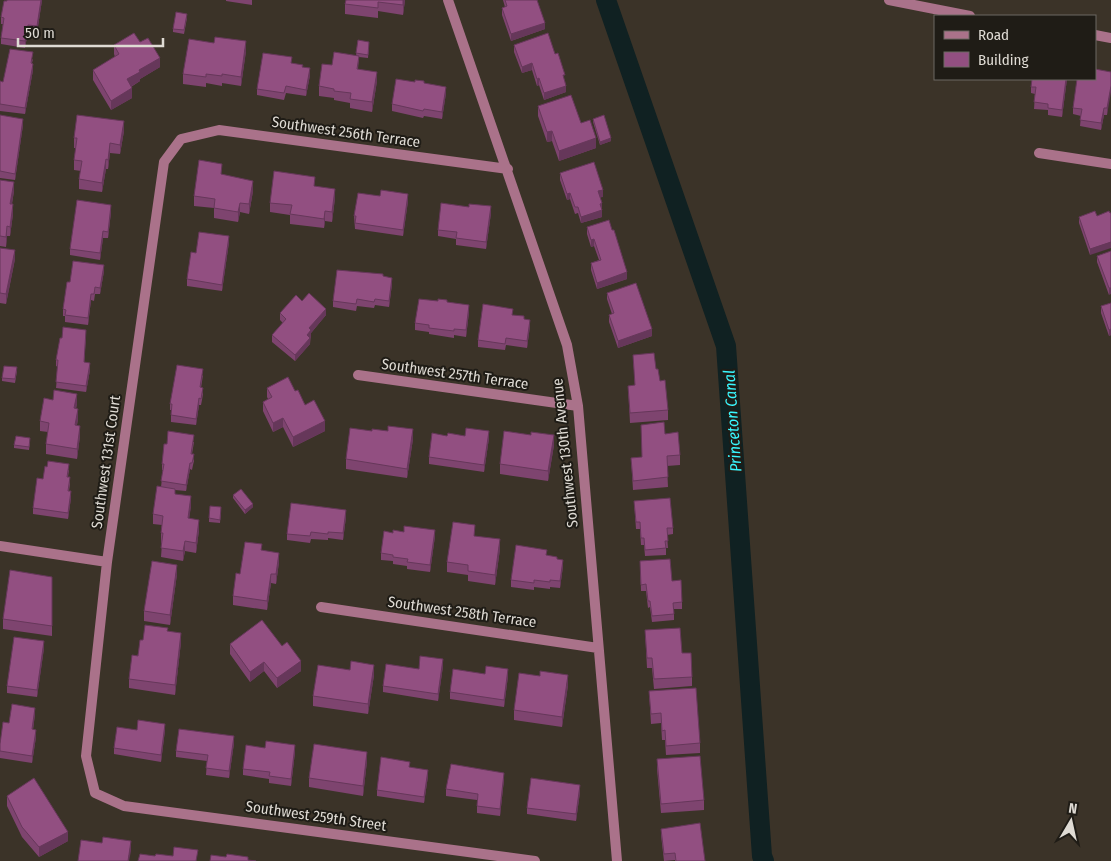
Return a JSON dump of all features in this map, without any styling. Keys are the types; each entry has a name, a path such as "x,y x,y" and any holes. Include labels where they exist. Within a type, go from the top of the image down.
{"street":[{"name":"Southwest 130th Avenue","path":"448,0 567,344 578,406 617,861"},
{"path":"889,0 965,15"},
{"path":"1096,35 1111,38"},
{"name":"Southwest 256th Terrace","path":"181,139 219,130 508,169"},
{"name":"Southwest 131st Court","path":"95,793 86,756 107,562 164,162 181,139"},
{"path":"1039,154 1111,164"},
{"name":"Southwest 257th Terrace","path":"358,375 578,406"},
{"path":"0,546 107,562"},
{"name":"Southwest 258th Terrace","path":"321,607 598,648"},
{"name":"Southwest 259th Street","path":"95,793 124,806 535,861"}],"building":[{"path":"41,0 37,26 28,25 25,41 1,38 4,18 1,17 4,1"},
{"path":"346,0 403,0 403,5 378,2 378,8 345,4"},
{"path":"505,0 537,0 545,23 511,34 502,8 507,6"},
{"path":"176,12 187,14 184,30 173,29"},
{"path":"134,33 140,42 148,38 160,58 127,79 132,88 111,101 93,70 119,54 114,45"},
{"path":"548,33 555,54 558,53 565,75 563,75 566,86 544,93 532,63 522,67 514,45"},
{"path":"215,37 246,41 241,77 222,74 222,76 206,74 206,77 183,74 189,39 214,43"},
{"path":"358,40 369,42 368,55 356,53"},
{"path":"10,49 33,52 31,63 33,64 25,108 0,104 0,81 3,82"},
{"path":"334,52 359,56 357,69 377,72 372,102 350,99 351,93 334,91 334,89 319,86 322,64 332,65"},
{"path":"263,53 292,57 291,63 310,68 306,90 286,86 284,93 257,89"},
{"path":"1096,69 1111,72 1111,86 1107,108 1104,108 1101,123 1080,120 1082,109 1073,108 1077,80 1096,80"},
{"path":"396,79 415,82 415,80 424,81 424,83 446,87 442,112 424,109 423,111 392,104"},
{"path":"1032,80 1066,80 1062,110 1048,108 1048,104 1034,102 1036,87 1031,87"},
{"path":"571,95 581,123 590,120 596,138 559,151 552,131 547,132 538,106"},
{"path":"0,115 23,119 15,174 0,171"},
{"path":"77,115 124,121 120,145 110,143 102,183 79,179 82,161 74,160 77,138 74,138"},
{"path":"604,115 611,138 600,142 593,119"},
{"path":"199,160 222,164 221,174 253,181 249,204 240,203 238,212 214,208 215,199 194,196"},
{"path":"594,162 603,190 598,191 602,210 581,217 570,193 567,194 560,173"},
{"path":"274,171 315,177 314,186 335,189 332,212 325,211 324,219 290,214 292,205 270,203"},
{"path":"0,180 14,182 10,204 13,204 10,227 7,226 6,237 0,236"},
{"path":"381,190 408,194 403,230 355,223 356,216 354,216 358,193 380,196"},
{"path":"77,200 111,205 108,232 103,231 100,253 70,249"},
{"path":"441,203 469,207 469,204 491,206 486,242 456,238 457,232 438,230"},
{"path":"1095,211 1097,216 1109,211 1111,213 1111,242 1090,249 1079,217"},
{"path":"609,220 627,272 597,283 591,263 601,260 594,239 591,240 587,227"},
{"path":"199,232 229,236 222,285 187,279 191,252 196,253"},
{"path":"0,248 15,250 6,294 0,293"},
{"path":"1111,251 1111,288 1109,288 1097,256"},
{"path":"73,261 104,265 100,288 95,287 94,294 91,294 88,318 65,315 66,310 63,309 67,282 70,282"},
{"path":"337,270 383,274 383,276 392,278 389,301 375,299 374,302 357,299 356,304 333,301"},
{"path":"636,283 652,329 618,341 609,315 614,313 607,293"},
{"path":"309,293 326,309 309,328 311,330 307,335 310,338 295,355 272,335 286,319 280,313 296,295 302,301"},
{"path":"419,299 447,300 447,302 469,305 466,330 454,329 454,331 429,328 429,325 415,323"},
{"path":"1111,303 1111,329 1109,330 1101,306"},
{"path":"483,304 513,309 512,315 524,316 524,319 530,320 527,341 506,338 505,344 478,340"},
{"path":"63,327 86,330 84,362 90,363 86,386 56,382 58,360 56,360"},
{"path":"654,353 660,381 665,380 668,410 630,413 628,386 635,385 633,355"},
{"path":"177,365 203,369 200,387 203,388 201,399 199,398 196,419 171,415 172,404 170,404"},
{"path":"4,366 17,367 15,379 2,378"},
{"path":"288,377 295,391 298,390 305,405 314,400 325,421 293,437 283,418 273,423 263,402 272,397 267,388"},
{"path":"54,390 77,394 74,408 78,409 75,425 80,426 77,449 46,444 49,423 40,421 44,398 53,400"},
{"path":"664,422 665,434 678,432 680,455 667,456 668,477 633,481 631,458 642,457 641,425"},
{"path":"388,426 413,429 407,469 346,459 350,428 388,431"},
{"path":"466,428 489,431 484,465 429,457 432,433 447,436 448,433 465,436"},
{"path":"168,431 194,435 191,454 194,454 192,463 190,463 186,485 161,481 164,464 162,464 164,444 167,444"},
{"path":"504,431 531,435 531,432 554,435 548,471 500,464"},
{"path":"16,436 30,438 29,447 14,445"},
{"path":"48,461 69,464 67,477 70,477 68,491 71,491 68,513 33,508 37,478 43,479 45,466 47,467"},
{"path":"157,486 175,489 175,494 191,496 188,518 199,520 196,543 185,541 183,551 161,548 163,516 153,514"},
{"path":"241,489 253,504 245,510 233,495"},
{"path":"670,498 673,528 667,528 668,541 665,541 666,548 645,550 644,538 641,538 640,522 636,522 634,501"},
{"path":"291,503 346,510 343,533 311,532 310,536 287,534"},
{"path":"210,506 221,507 220,520 209,518"},
{"path":"453,522 475,525 474,536 500,539 495,575 468,571 468,565 447,562"},
{"path":"404,526 435,530 430,565 407,562 408,559 381,553 384,531 393,533 393,530 404,532"},
{"path":"245,542 262,544 261,550 279,553 276,574 271,574 267,601 233,596 236,573 240,574"},
{"path":"516,545 547,550 546,555 563,560 560,581 534,580 534,583 511,580"},
{"path":"670,559 672,581 681,580 682,602 673,603 674,614 652,616 646,584 641,585 640,561"},
{"path":"152,561 177,565 170,615 144,611"},
{"path":"10,570 52,577 52,626 3,619"},
{"path":"262,620 282,646 287,642 301,661 277,678 264,662 250,672 230,644"},
{"path":"145,625 168,628 167,631 181,633 175,685 129,679 132,655 138,656 140,640 143,640"},
{"path":"680,628 682,653 691,653 692,677 654,679 652,658 647,658 645,630"},
{"path":"14,637 44,641 37,690 7,686"},
{"path":"420,656 443,659 438,694 383,686 386,664 419,669"},
{"path":"351,661 374,665 368,704 313,696 318,665 350,670"},
{"path":"486,666 508,669 504,700 450,692 453,669 485,674"},
{"path":"540,671 568,675 562,717 514,710 519,673 540,676"},
{"path":"696,688 700,743 666,746 665,730 662,731 661,713 651,714 649,691"},
{"path":"12,704 35,708 32,729 36,730 32,756 0,751 3,722 9,723"},
{"path":"138,720 165,724 161,755 114,748 117,727 137,730"},
{"path":"179,729 234,736 229,771 206,768 208,755 176,751"},
{"path":"266,741 295,745 291,779 269,776 270,772 243,769 246,745 265,748"},
{"path":"314,744 367,752 363,786 309,778"},
{"path":"700,756 704,800 661,804 657,759"},
{"path":"381,757 410,762 409,767 428,770 424,797 377,790"},
{"path":"451,764 504,773 500,809 477,806 478,794 446,789"},
{"path":"34,778 68,832 39,847 22,827 7,796"},
{"path":"531,778 580,785 576,814 527,808"},
{"path":"700,823 705,861 676,861 675,853 664,854 661,829"},
{"path":"103,837 131,841 128,861 78,861 81,840 102,843"},
{"path":"174,847 198,850 196,861 138,861 140,854 173,856"},
{"path":"227,854 248,857 248,860 256,861 210,861 211,855 226,857"}],"waterway":[{"name":"Princeton Canal","path":"606,0 726,346 762,856 764,861"}]}
